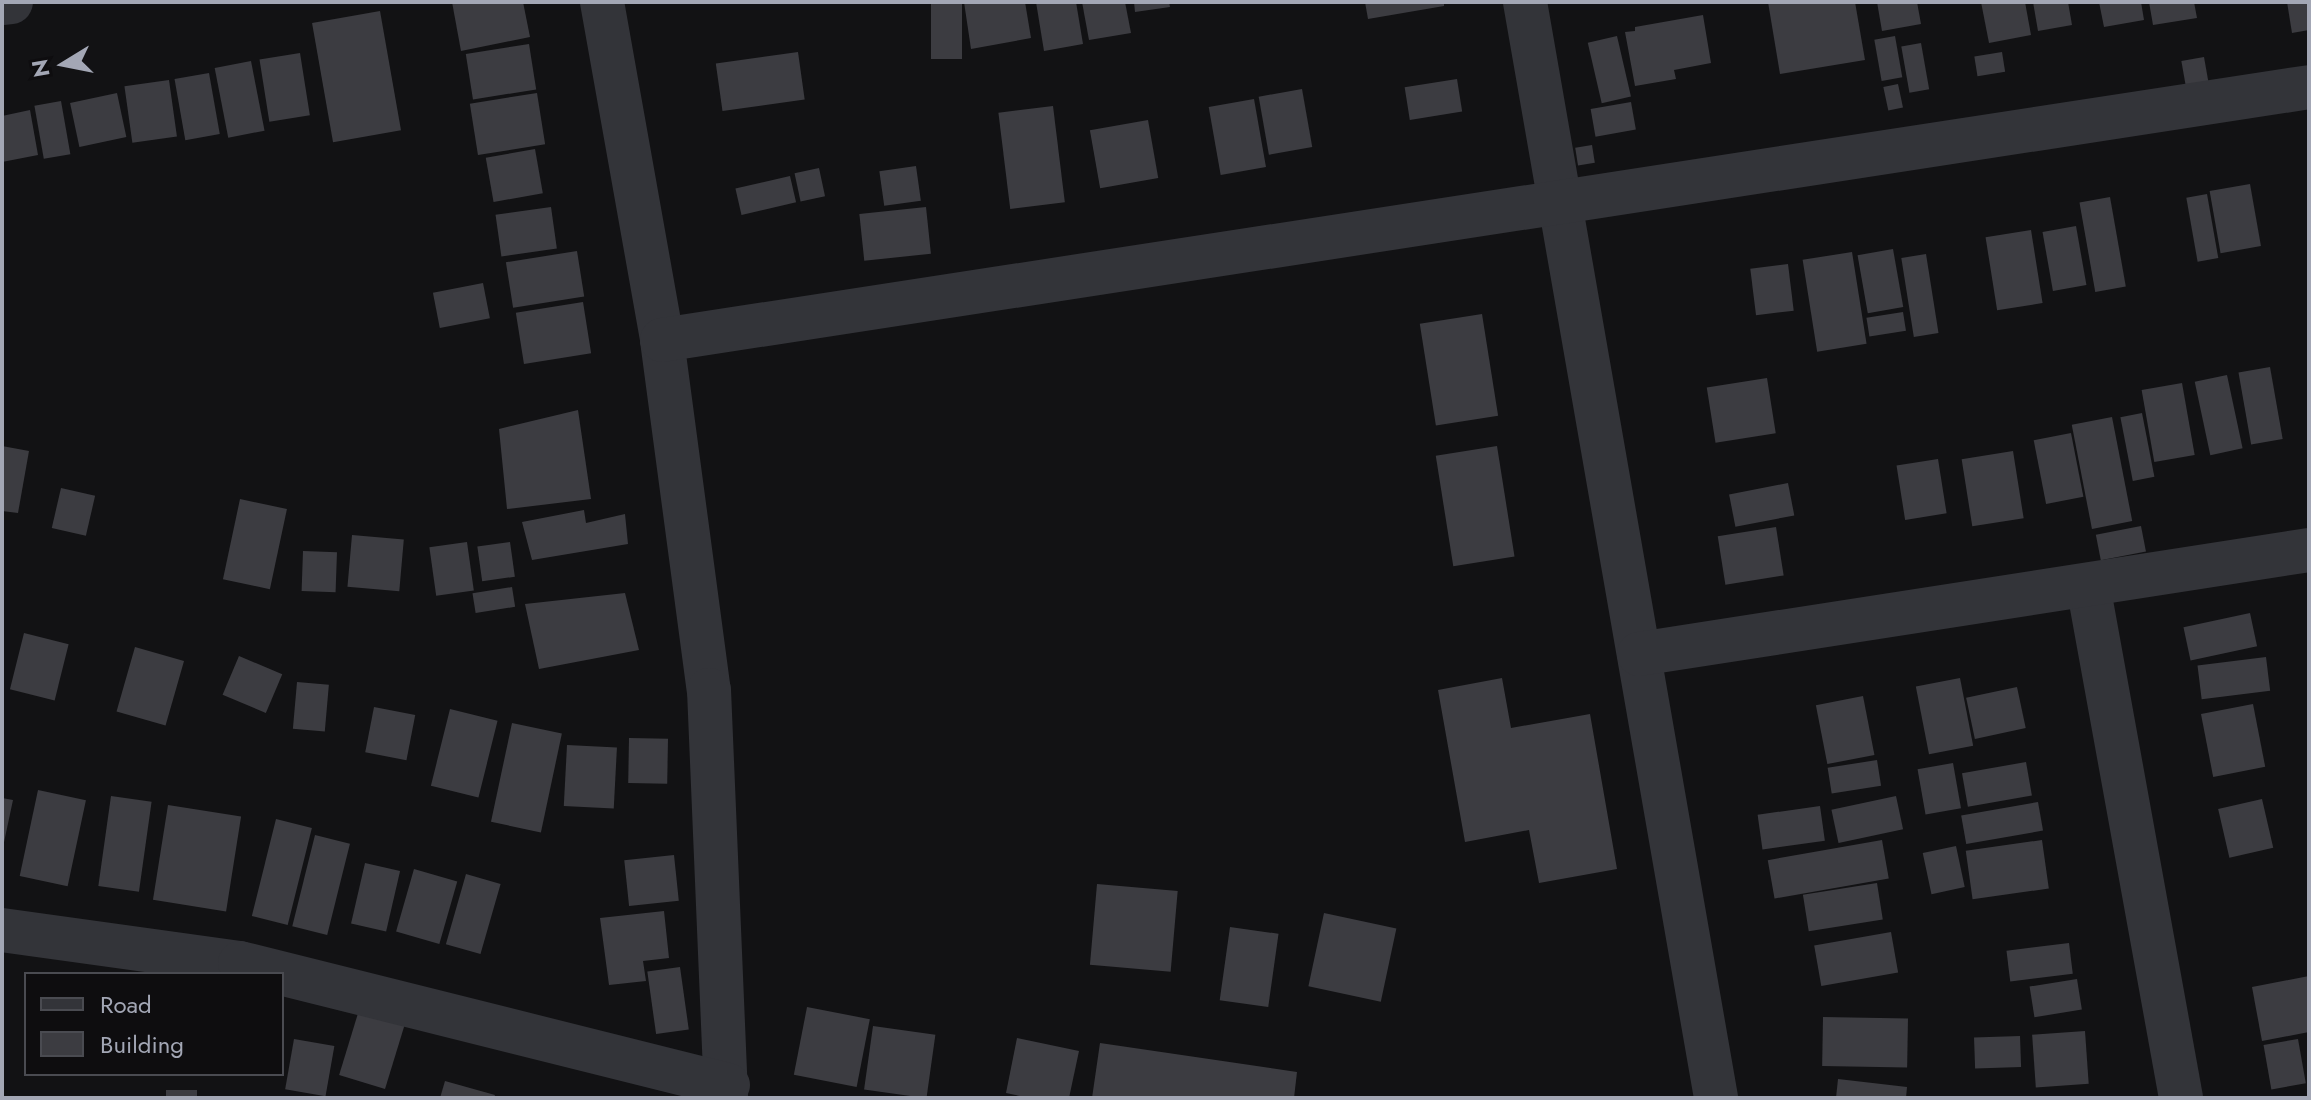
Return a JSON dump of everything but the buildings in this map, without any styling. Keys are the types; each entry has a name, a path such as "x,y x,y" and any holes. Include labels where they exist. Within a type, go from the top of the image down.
{"street":[{"path":"2,3 11,2"},
{"path":"284,975 727,1092 709,690 662,340 602,2"},
{"path":"1525,2 1716,1098"},
{"path":"662,340 2309,87"},
{"path":"1639,654 2309,550"},
{"path":"2088,585 2181,1098"},
{"path":"2,930 240,963 274,972"}]}
